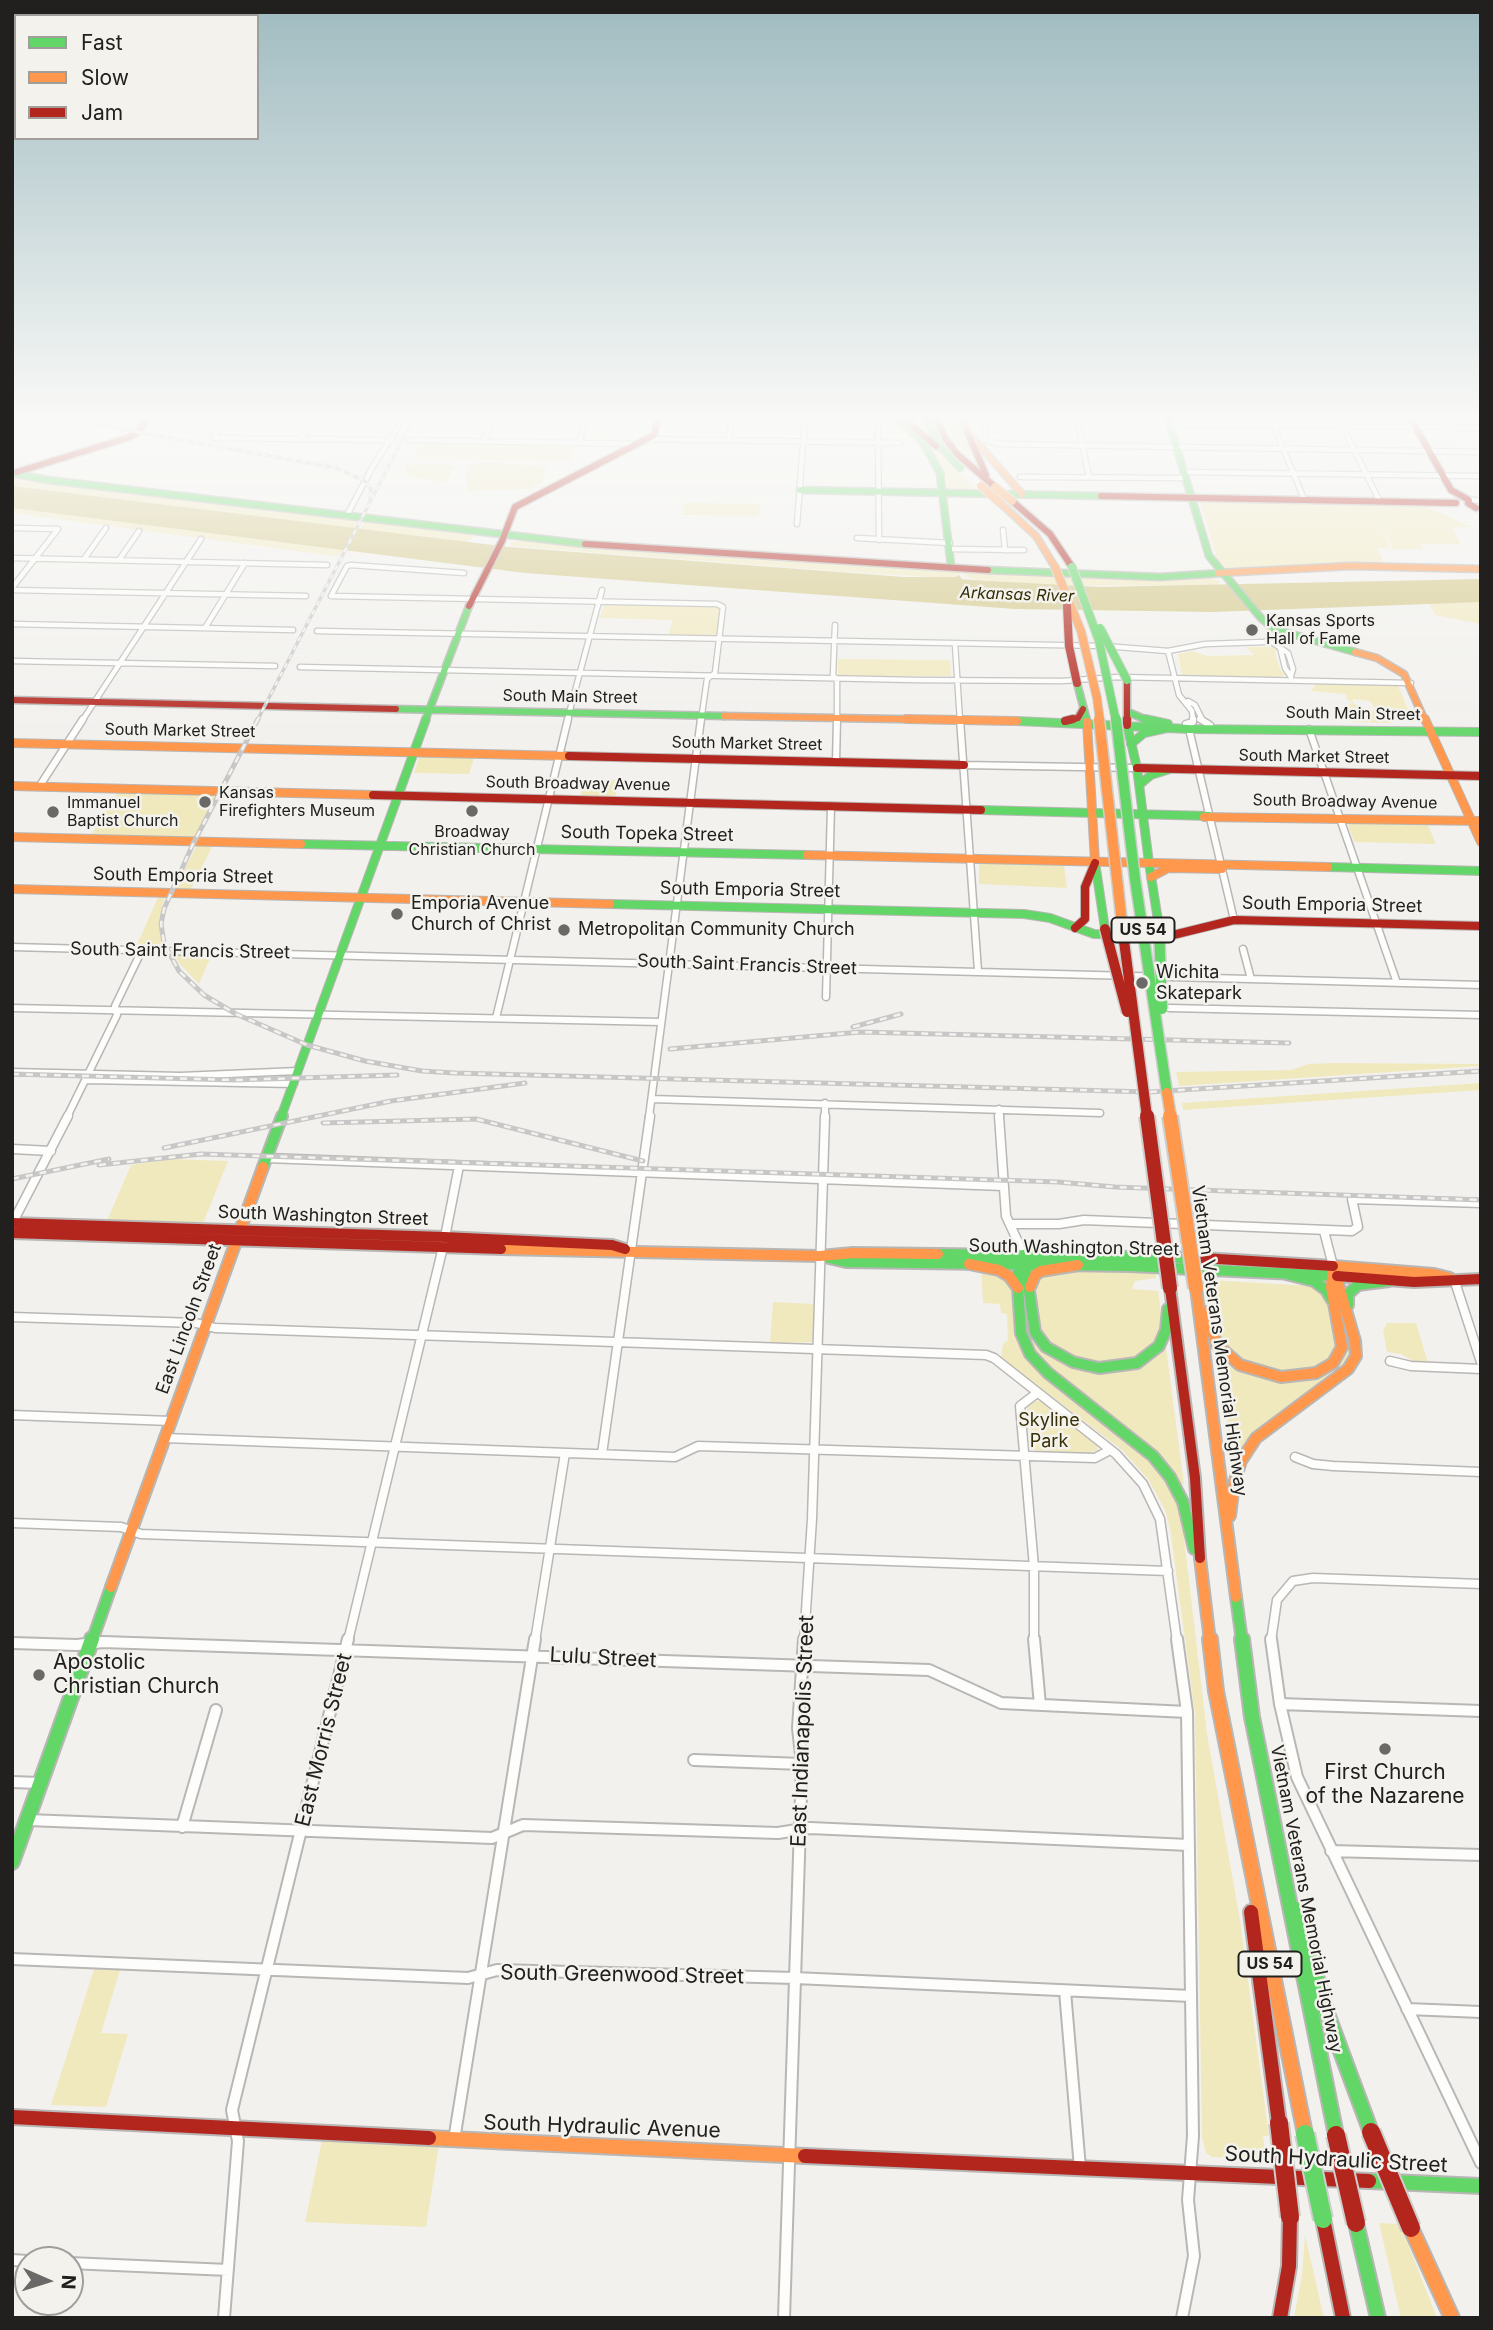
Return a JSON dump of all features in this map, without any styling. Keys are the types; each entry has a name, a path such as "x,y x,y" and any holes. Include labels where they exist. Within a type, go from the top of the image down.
{"main road":[{"path":"423,528 503,539 955,567 1225,577 1358,566 1481,569"},
{"name":"East Lincoln Street","path":"12,1862 397,796 432,710 472,599 507,528"},
{"path":"948,528 955,567"},
{"name":"US 54","path":"1027,528 1036,536 1055,567 1081,631 1097,698 1115,877 1195,1478 1202,1583 1216,1691 1343,2318"},
{"name":"Vietnam Veterans Memorial Highway","path":"1043,528 1072,567 1088,606 1115,709 1135,879 1196,1288 1252,1717 1336,2135 1378,2318"},
{"path":"1200,528 1207,553 1261,618 1274,629 1377,658 1398,668 1410,683 1451,775 1476,821 1481,842"},
{"path":"1066,595 1069,646 1085,716 1094,812 1095,862 1105,929 1138,1049"},
{"path":"1088,606 1127,681 1131,744 1138,768 1163,961 1162,1052"},
{"name":"South Main Street","path":"12,700 961,721 1065,721 1085,716 1128,719 1168,726 1481,732"},
{"path":"1131,744 1144,733 1168,726"},
{"name":"South Main Street","path":"1188,726 1225,727"},
{"name":"South Market Street","path":"12,743 964,765"},
{"name":"South Market Street","path":"1138,768 1481,776"},
{"path":"1139,785 1151,775 1170,769"},
{"name":"South Broadway Avenue","path":"12,786 1094,812 1142,814 1151,817 1476,821"},
{"name":"South Topeka Street","path":"12,837 1481,871"},
{"path":"1075,928 1086,919 1085,887 1095,862"},
{"path":"1151,877 1168,868 1222,867"},
{"name":"South Emporia Street","path":"12,889 976,913 1041,916 1075,928 1113,935 1176,935 1234,920 1481,926"},
{"name":"South Washington Street","path":"12,1223 238,1235 612,1245 631,1250 820,1256 853,1253 1283,1273 1434,1274 1454,1279"},
{"path":"12,1233 238,1235"},
{"name":"South Washington Street","path":"820,1256 846,1262 969,1264 1239,1259 1390,1281 1481,1279"},
{"path":"1023,1261 1021,1332 1030,1354 1048,1373 1153,1456 1170,1477 1183,1502 1202,1583"},
{"path":"969,1264 999,1270 1024,1288 1035,1332 1046,1347 1073,1362 1114,1368 1137,1363 1158,1346 1166,1330 1170,1288"},
{"path":"1024,1288 1041,1271 1078,1265"},
{"path":"1283,1273 1321,1285 1335,1305"},
{"path":"1196,1288 1221,1351 1250,1370 1281,1377 1316,1373 1325,1369 1339,1355 1342,1336 1335,1305 1334,1273"},
{"path":"1334,1273 1350,1322"},
{"path":"1229,1551 1231,1506 1241,1461 1256,1438 1348,1369 1356,1356 1347,1299 1351,1290 1365,1283 1390,1281"},
{"path":"1235,1794 1290,2217 1289,2266 1280,2318"},
{"path":"1269,1807 1326,2011 1371,2132 1452,2318"},
{"name":"South Hydraulic Avenue","path":"12,2117 1190,2173"},
{"name":"South Hydraulic Street","path":"1190,2173 1481,2186"}],"street":[{"path":"12,528 58,529 12,589"},
{"path":"84,559 105,528"},
{"path":"878,528 878,540"},
{"path":"1003,530 1005,550"},
{"path":"119,560 139,531"},
{"path":"857,538 1024,550"},
{"path":"40,787 201,539"},
{"path":"12,558 327,565"},
{"path":"205,628 245,563"},
{"path":"464,573 386,566 347,566 331,596 717,604 723,607 716,673 706,679 688,802 690,808 685,852 640,1172 620,1342 602,1454"},
{"path":"12,589 306,596"},
{"path":"496,1018 539,849 548,799 602,590"},
{"path":"12,624 293,630"},
{"path":"835,625 833,675 836,762"},
{"path":"317,631 1105,646 1168,651 1205,644 1269,641 1286,634"},
{"path":"1269,641 1280,647 1285,668 1292,678"},
{"path":"955,644 978,971"},
{"path":"1168,651 1179,695 1192,711 1193,722 1188,726 1234,920"},
{"path":"12,661 275,666"},
{"path":"300,667 957,680 1292,678 1410,683"},
{"path":"1179,695 1195,705 1200,719 1210,725"},
{"path":"1309,729 1397,983"},
{"name":"South Market Street","path":"964,765 1138,768"},
{"path":"826,997 831,806"},
{"name":"South Saint Francis Street","path":"12,947 1481,985"},
{"path":"1244,948 1251,979"},
{"path":"12,1223 51,1151 117,1015 115,1006 142,950"},
{"path":"1170,1008 1481,1015"},
{"path":"12,1009 661,1022"},
{"path":"12,1072 87,1077 296,1078"},
{"path":"87,1077 296,1078"},
{"path":"652,1099 1100,1113"},
{"name":"East Indianapolis Street","path":"784,2318 802,1764 799,1728 810,1559 825,1103"},
{"path":"999,1109 1006,1216 1023,1261"},
{"path":"12,1149 51,1151"},
{"path":"267,1158 1003,1186"},
{"name":"East Morris Street","path":"224,2318 238,2141 232,2110 372,1544 458,1167"},
{"path":"1011,1224 1059,1224 1084,1220 1352,1231 1358,1227 1352,1199 1481,1203"},
{"path":"1324,1231 1334,1273"},
{"path":"1454,1279 1481,1362"},
{"path":"12,1317 986,1355 994,1358 1110,1450 1143,1484 1160,1519 1188,1712 1193,2136 1188,2200 1194,2256 1182,2318"},
{"path":"1390,1361 1411,1366 1481,1369"},
{"path":"1037,1393 1020,1406 1034,1567 1034,1639 1040,1705"},
{"path":"12,1415 171,1421"},
{"path":"165,1438 675,1457 698,1446 1095,1458 1110,1450"},
{"path":"454,2140 565,1453"},
{"path":"1295,1457 1313,1464 1333,1466 1481,1472"},
{"path":"12,1523 121,1527 144,1534 372,1544 1168,1572"},
{"path":"1481,1584 1313,1578 1293,1581 1282,1591 1273,1620 1272,1657 1297,1777 1481,2163"},
{"name":"Lulu Street","path":"12,1643 103,1642 929,1670 1001,1703 1188,1712"},
{"path":"1280,1704 1481,1711"},
{"path":"182,1827 216,1710"},
{"path":"694,1760 802,1764"},
{"path":"12,1782 40,1783"},
{"path":"26,1820 490,1838 523,1825 778,1833 800,1830 1189,1845"},
{"path":"1331,1851 1481,1855"},
{"name":"South Greenwood Street","path":"12,1959 468,1978 497,1970 795,1978 1191,1996"},
{"path":"1065,1992 1080,2168"},
{"path":"1407,2009 1481,2012"},
{"path":"84,2264 228,2270"}],"green space":[{"path":"122,528 172,528 344,549 340,555"},
{"path":"415,528 474,537 465,542 360,529"},
{"path":"1208,528 1381,528 1390,548 1377,548 1385,565 1233,570 1226,568 1216,556"},
{"path":"1381,528 1452,528 1461,544 1421,544 1423,549 1393,549"},
{"path":"512,542 1162,578 1210,577 1221,582 1216,586 1047,585 972,579 961,573 951,577 929,577 510,546"},
{"path":"1481,602 1481,624 1435,615 1429,603"},
{"path":"605,603 715,605 720,608 718,635 669,636 672,620 600,618"},
{"path":"1246,647 1276,647 1278,650 1275,653 1281,671 1287,675 1281,676 1280,679 1182,675 1178,654 1192,651 1208,656 1254,655"},
{"path":"838,659 950,660 951,676 838,676"},
{"path":"1316,684 1398,686 1410,714 1394,715 1374,707 1370,701 1352,699 1354,704 1392,717 1391,723 1352,722 1346,708 1352,702 1347,700 1346,694 1311,691"},
{"path":"420,755 475,755 469,774 414,773"},
{"path":"584,779 619,780 615,798 580,798"},
{"path":"118,792 216,795 194,838 91,835"},
{"path":"1348,825 1428,825 1436,844 1354,842"},
{"path":"198,843 214,843 190,891 174,890"},
{"path":"979,863 1064,865 1067,888 979,884"},
{"path":"159,895 165,895 159,920 163,948 136,947"},
{"path":"173,952 212,954 199,984 179,963"},
{"path":"1309,1064 1481,1066 1179,1086 1176,1072 1291,1070"},
{"path":"1481,1083 1481,1090 1183,1110 1182,1103"},
{"path":"170,1159 228,1161 202,1226 106,1223 131,1165"},
{"path":"981,1269 997,1271 1012,1284 1017,1338 1164,1474 1181,1512 1207,1734 1240,1920 1269,2136 1263,2136 1266,2160 1212,2157 1206,2153 1202,2137 1195,1714 1170,1528 1165,1510 1148,1479 1122,1450 1001,1358 1003,1344 1008,1340 1007,1314 1001,1313 1000,1304 983,1303"},
{"path":"1056,1270 1155,1272 1156,1278 1135,1281 1132,1289 1158,1291 1162,1321 1155,1343 1132,1360 1105,1365 1065,1355 1044,1339 1038,1321 1036,1284 1041,1276"},
{"path":"1209,1280 1313,1286 1325,1291 1338,1342 1332,1357 1319,1368 1296,1374 1260,1371 1230,1355 1217,1335"},
{"path":"773,1302 814,1304 812,1342 770,1343"},
{"path":"1025,1322 1039,1345 1107,1370 1162,1347 1166,1348 1184,1484 1180,1484 1156,1452 1056,1374 1035,1353 1028,1340"},
{"path":"1387,1323 1416,1323 1428,1363 1415,1362 1401,1354 1387,1352 1383,1330"},
{"path":"1347,1337 1352,1349 1348,1363 1262,1426 1246,1442 1237,1458 1233,1457 1217,1354 1245,1370 1316,1375"},
{"name":"Skyline Park","path":"1032,1401 1042,1401 1097,1443 1098,1450 1089,1453 1033,1450 1027,1407"},
{"path":"94,1969 120,1970 101,2033 128,2034 106,2107 51,2105"},
{"path":"322,2140 439,2145 426,2227 305,2222"},
{"path":"1379,2223 1400,2224 1437,2318 1401,2318"},
{"path":"1305,2235 1324,2318 1294,2318 1302,2274"}],"water":[{"name":"Arkansas River","path":"168,528 352,528 509,547 904,577 959,575 962,579 973,580 1100,587 1481,579 1481,602 1213,612 1015,609 525,573"}],"railway":[{"path":"257,721 357,528"},
{"path":"258,719 193,844 164,909 161,924 164,943 179,971 204,995 236,1014 307,1045 365,1061 422,1071 455,1073 1149,1092 1481,1071"},
{"path":"853,1027 901,1014"},
{"path":"670,1049 860,1032 1289,1043"},
{"path":"12,1074 234,1080 397,1075"},
{"path":"164,1148 391,1101 525,1083"},
{"path":"323,1123 476,1119 643,1161"},
{"path":"99,1165 201,1154 1058,1182 1115,1187 1481,1200"},
{"path":"12,1179 109,1159"}],"traffic: fast":[{"path":"449,528 585,544"},
{"path":"946,528 951,566"},
{"path":"1201,528 1209,556 1261,618 1274,629 1355,652"},
{"path":"1072,567 1099,641 1113,698 1135,879 1167,1093"},
{"path":"988,570 1160,577 1222,573"},
{"path":"263,1167 469,606"},
{"path":"1100,628 1127,680"},
{"path":"1077,683 1087,722"},
{"path":"396,709 724,716"},
{"path":"1128,712 1149,721 1168,724"},
{"path":"1017,721 1189,729 1481,732"},
{"path":"1127,725 1137,768 1149,863"},
{"path":"1131,744 1144,733 1167,728"},
{"path":"1139,785 1151,775 1170,769"},
{"path":"981,810 1209,816"},
{"path":"301,844 807,855"},
{"path":"1095,862 1105,929"},
{"path":"1149,863 1159,927"},
{"path":"1328,867 1481,871"},
{"path":"610,904 1024,914 1050,918 1094,934 1173,935"},
{"path":"1159,927 1162,1009"},
{"path":"938,1254 1202,1258"},
{"path":"1024,1255 1018,1270 1018,1288 1021,1333 1030,1354 1048,1373 1153,1456 1170,1477 1183,1502 1194,1549"},
{"path":"1024,1256 1035,1332 1046,1347 1073,1362 1099,1368 1137,1363 1159,1346 1166,1330 1168,1309"},
{"path":"829,1258 846,1262 1130,1266 1337,1276"},
{"path":"1282,1273 1314,1281 1326,1290 1332,1300"},
{"path":"1348,1305 1348,1294 1358,1285 1389,1281"},
{"path":"12,1862 111,1587"},
{"path":"1236,1597 1252,1717 1336,2135"},
{"path":"1297,1909 1326,2011 1371,2132"},
{"path":"1305,2134 1323,2219"},
{"path":"1369,2181 1481,2186"},
{"path":"1356,2223 1378,2318"}],"traffic: slow":[{"path":"1027,528 1036,536 1055,567"},
{"path":"1218,573 1351,566 1481,569"},
{"path":"1055,567 1081,631 1097,698 1124,941"},
{"path":"1355,652 1377,658 1404,674 1481,842"},
{"path":"724,716 1017,721"},
{"path":"1087,722 1095,862"},
{"path":"12,743 569,756"},
{"path":"12,786 373,795"},
{"path":"1204,817 1481,821"},
{"path":"12,837 301,844"},
{"path":"807,855 1328,867"},
{"path":"1151,877 1168,868 1222,869"},
{"path":"12,889 610,904"},
{"path":"1167,1093 1196,1288"},
{"path":"111,1587 263,1167"},
{"path":"501,1249 820,1256 853,1253 938,1254"},
{"path":"969,1264 999,1270 1009,1276 1018,1288"},
{"path":"1030,1287 1035,1275 1041,1271 1078,1265"},
{"path":"1333,1266 1434,1274 1450,1278"},
{"path":"1230,1516 1234,1484 1241,1461 1256,1438 1348,1369 1356,1356 1355,1341 1333,1266"},
{"path":"1205,1312 1217,1345 1240,1365 1281,1377 1316,1373 1333,1363 1342,1347 1331,1287 1333,1269"},
{"path":"1196,1288 1236,1597"},
{"path":"1200,1558 1216,1691 1305,2134"},
{"path":"429,2138 805,2156"},
{"path":"1411,2228 1452,2318"}],"traffic: jam":[{"path":"469,606 507,528"},
{"path":"1043,528 1072,567"},
{"path":"585,544 988,570"},
{"path":"1067,606 1069,646 1077,683"},
{"path":"1127,680 1127,725"},
{"path":"12,700 396,709"},
{"path":"1065,721 1078,718 1083,709"},
{"path":"569,756 964,765"},
{"path":"1137,768 1481,776"},
{"path":"373,795 981,810"},
{"path":"1075,928 1085,919 1085,887 1095,863"},
{"path":"1173,935 1234,920 1481,926"},
{"path":"1105,929 1127,1012"},
{"path":"1124,941 1170,1288"},
{"path":"12,1223 444,1237 612,1245 625,1249"},
{"path":"12,1233 501,1249"},
{"path":"1202,1258 1333,1266"},
{"path":"1337,1276 1414,1282 1481,1279"},
{"path":"1170,1288 1195,1478 1200,1558"},
{"path":"1251,1912 1279,2123"},
{"path":"12,2117 429,2138"},
{"path":"1279,2123 1290,2217"},
{"path":"1371,2132 1411,2228"},
{"path":"1336,2135 1356,2223"},
{"path":"805,2156 1369,2181"},
{"path":"1280,2318 1289,2266 1290,2217"},
{"path":"1323,2219 1343,2318"}],"place":[{"name":"Kansas Sports Hall of Fame","path":"1252,630"},
{"name":"Kansas Firefighters Museum","path":"205,802"},
{"name":"Broadway Christian Church","path":"472,811"},
{"name":"Immanuel Baptist Church","path":"53,812"},
{"name":"Emporia Avenue Church of Christ","path":"397,914"},
{"name":"Metropolitan Community Church","path":"564,930"},
{"name":"Wichita Skatepark","path":"1142,983"},
{"name":"Apostolic Christian Church","path":"39,1675"},
{"name":"First Church of the Nazarene","path":"1385,1749"}]}
